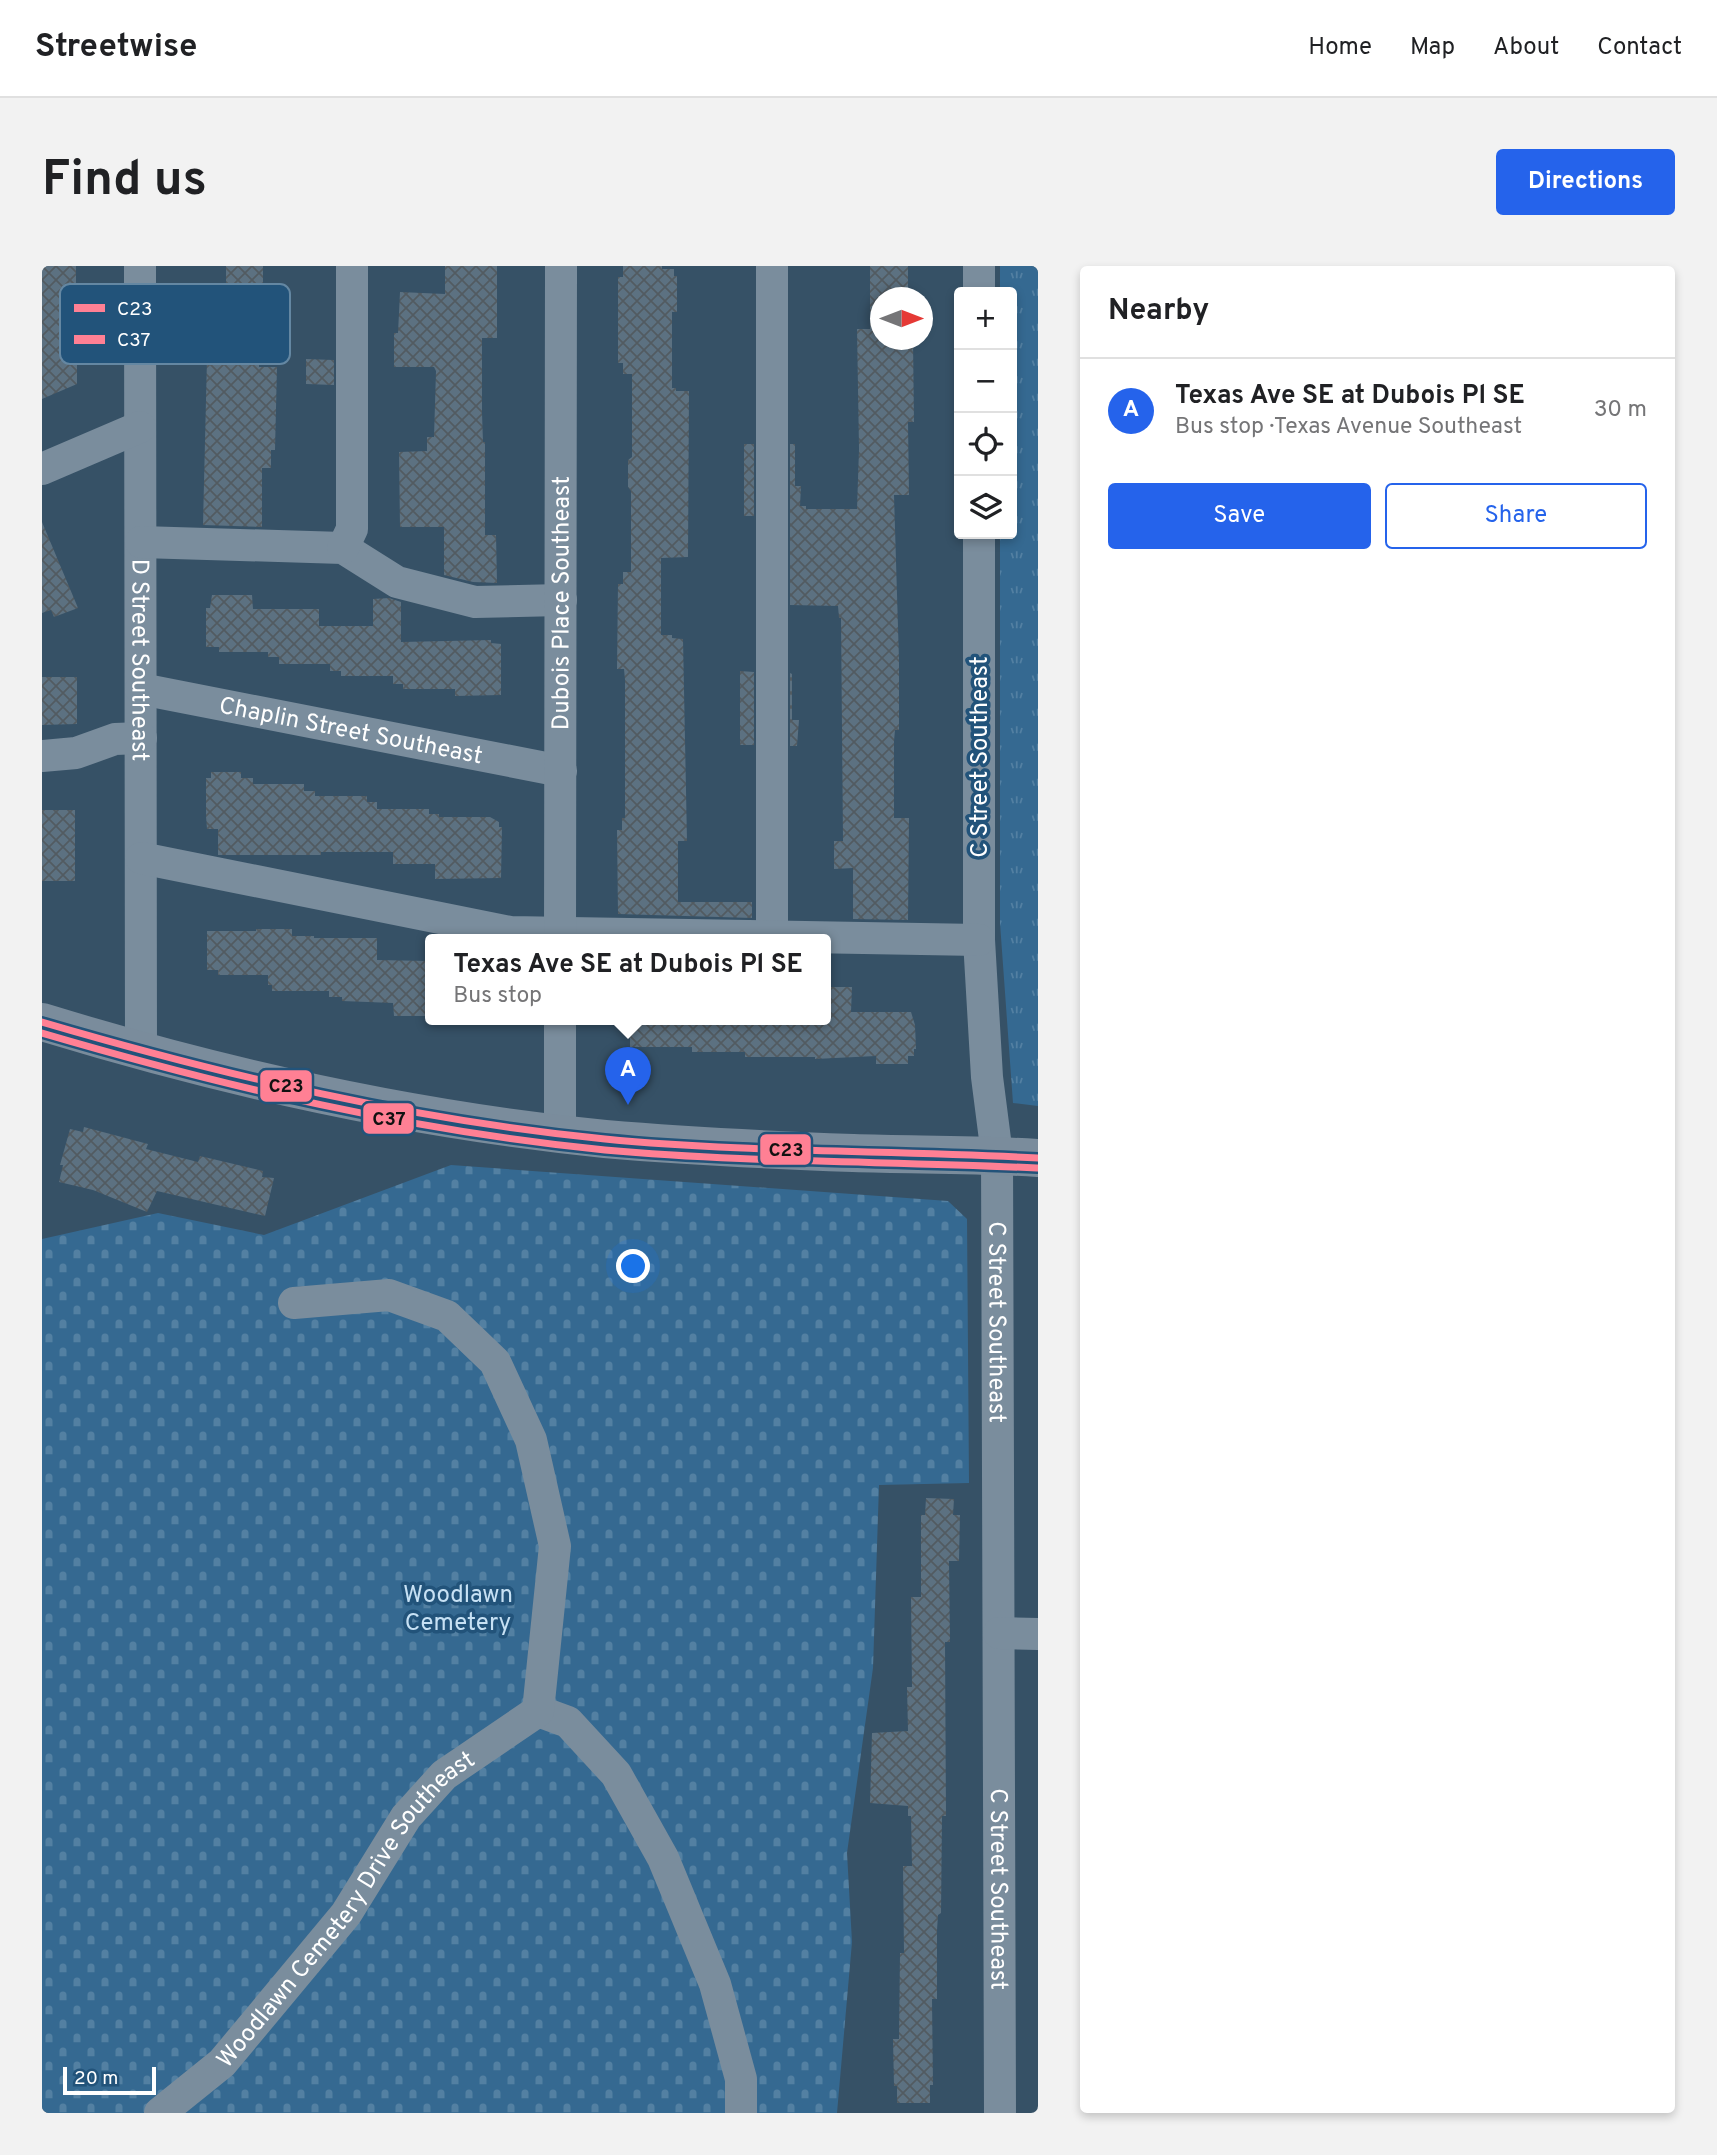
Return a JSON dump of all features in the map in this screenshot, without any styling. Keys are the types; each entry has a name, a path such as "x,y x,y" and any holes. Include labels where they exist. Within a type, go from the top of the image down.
{"main road":[{"path":"42,1022 141,1052 263,1082 467,1121 560,1134 700,1146 1038,1158"}],"street":[{"name":"D Street Southeast","path":"140,266 140,284"},
{"path":"343,548 352,529 352,266"},
{"name":"Dubois Place Southeast","path":"560,934 561,266"},
{"path":"772,266 772,934"},
{"path":"979,266 979,287"},
{"name":"D Street Southeast","path":"140,364 141,1052"},
{"path":"42,469 140,427"},
{"name":"C Street Southeast","path":"979,539 979,940 987,1077 998,1155 1000,2113"},
{"path":"141,542 343,548 397,582 475,602 561,600"},
{"name":"Chaplin Street Southeast","path":"141,689 561,771"},
{"path":"42,756 76,753 115,739 141,738"},
{"path":"141,858 530,934"},
{"path":"831,938 979,940"},
{"path":"560,1025 560,1134"},
{"path":"294,1303 389,1295 447,1316 495,1362 531,1440 555,1546 538,1711 568,1722 616,1773 663,1858 715,1984 741,2079 741,2113"},
{"path":"999,1633 1038,1634"},
{"name":"Woodlawn Cemetery Drive Southeast","path":"160,2113 222,2063 346,1914 406,1817 444,1775 538,1711"}],"green space":[{"path":"1000,266 1038,266 1038,1106 1013,1103 1000,923 1000,539 1017,539 1017,287 1000,287"},
{"name":"Woodlawn Cemetery","path":"451,1165 948,1201 967,1219 969,1483 879,1485 873,1668 847,1853 852,1942 837,2113 42,2113 42,1239 158,1213 264,1235"}],"building":[{"path":"42,266 76,266 76,284 60,284 60,364 77,364 77,384 42,399"},
{"path":"226,266 263,266 263,284 226,284"},
{"path":"445,266 497,266 497,338 482,338 482,413 485,442 485,535 496,535 497,583 473,582 444,575 444,527 400,527 399,452 427,451 427,437 434,437 436,371 434,367 394,367 394,333 398,333 400,292 445,294"},
{"path":"623,266 662,266 662,269 674,269 674,276 677,276 677,312 672,312 672,388 676,388 676,391 689,391 688,557 661,558 661,635 683,639 687,841 678,841 678,902 752,902 752,918 618,914 617,830 622,830 622,818 625,818 625,680 624,669 617,669 618,584 623,584 623,572 631,572 631,491 628,487 628,460 632,457 632,374 623,374 623,363 618,363 618,277 623,277"},
{"path":"870,266 908,266 908,287 870,287"},
{"path":"857,329 870,329 870,350 913,350 914,422 908,422 909,495 894,495 899,730 895,730 894,741 894,818 909,818 908,920 853,919 853,868 834,869 834,841 843,841 841,618 838,606 790,605 790,444 795,444 795,486 801,486 800,506 806,506 806,509 857,509"},
{"path":"306,359 334,360 334,385 306,384"},
{"path":"207,364 259,364 259,367 277,367 275,450 271,450 271,468 262,468 262,527 203,525"},
{"path":"744,444 754,444 754,516 744,516"},
{"path":"42,522 78,608 54,617 51,610 42,613"},
{"path":"212,595 252,595 253,609 319,609 319,626 373,626 373,599 389,598 401,602 401,642 491,640 491,643 501,644 501,695 455,696 455,689 403,689 403,684 393,684 393,676 341,676 341,671 330,671 330,664 279,664 279,657 268,657 268,652 219,652 219,647 206,647 206,608 210,608"},
{"path":"740,671 754,672 754,745 740,745"},
{"path":"790,673 792,720 799,720 797,746 790,746"},
{"path":"42,677 77,677 77,724 42,725"},
{"path":"211,772 241,772 241,778 253,778 253,784 304,784 304,791 315,791 315,796 367,796 367,802 377,802 377,809 429,809 429,814 439,814 439,817 490,817 502,827 501,878 435,879 435,864 393,864 393,852 218,855 218,829 207,829 206,778 211,778"},
{"path":"42,810 75,810 75,881 42,881"},
{"path":"292,929 292,936 377,938 377,960 425,961 425,1016 394,1016 393,1003 342,1001 342,997 329,997 329,991 272,991 272,985 268,985 268,975 218,975 218,970 207,970 207,931"},
{"path":"831,987 852,987 851,1012 911,1012 915,1025 916,1049 914,1056 908,1056 908,1064 876,1064 876,1056 815,1059 745,1057 745,1052 692,1052 692,1047 630,1047 630,1025 831,1025"},
{"path":"84,1127 148,1144 146,1149 198,1162 200,1156 263,1171 262,1177 274,1178 265,1216 157,1191 147,1212 93,1190 59,1182 63,1165 60,1165 70,1129 83,1132"},
{"path":"926,1498 954,1499 953,1515 960,1515 959,1561 949,1561 950,1642 945,1642 946,1816 942,1816 937,1999 932,1999 933,2085 930,2085 930,2103 897,2103 893,2039 899,2039 900,1953 904,1953 903,1866 912,1866 911,1816 908,1816 908,1806 870,1803 872,1733 908,1731 907,1687 912,1687 911,1597 921,1597 921,1515 925,1515"}],"transit line":[{"name":"C23","path":"42,1022 111,1042 321,1094 534,1131 713,1147 1038,1158"},
{"name":"C37","path":"42,1033 320,1105 533,1142 713,1157 1037,1168"}],"place":[{"name":"Texas Ave SE at Dubois Pl SE","path":"628,1105"}]}
